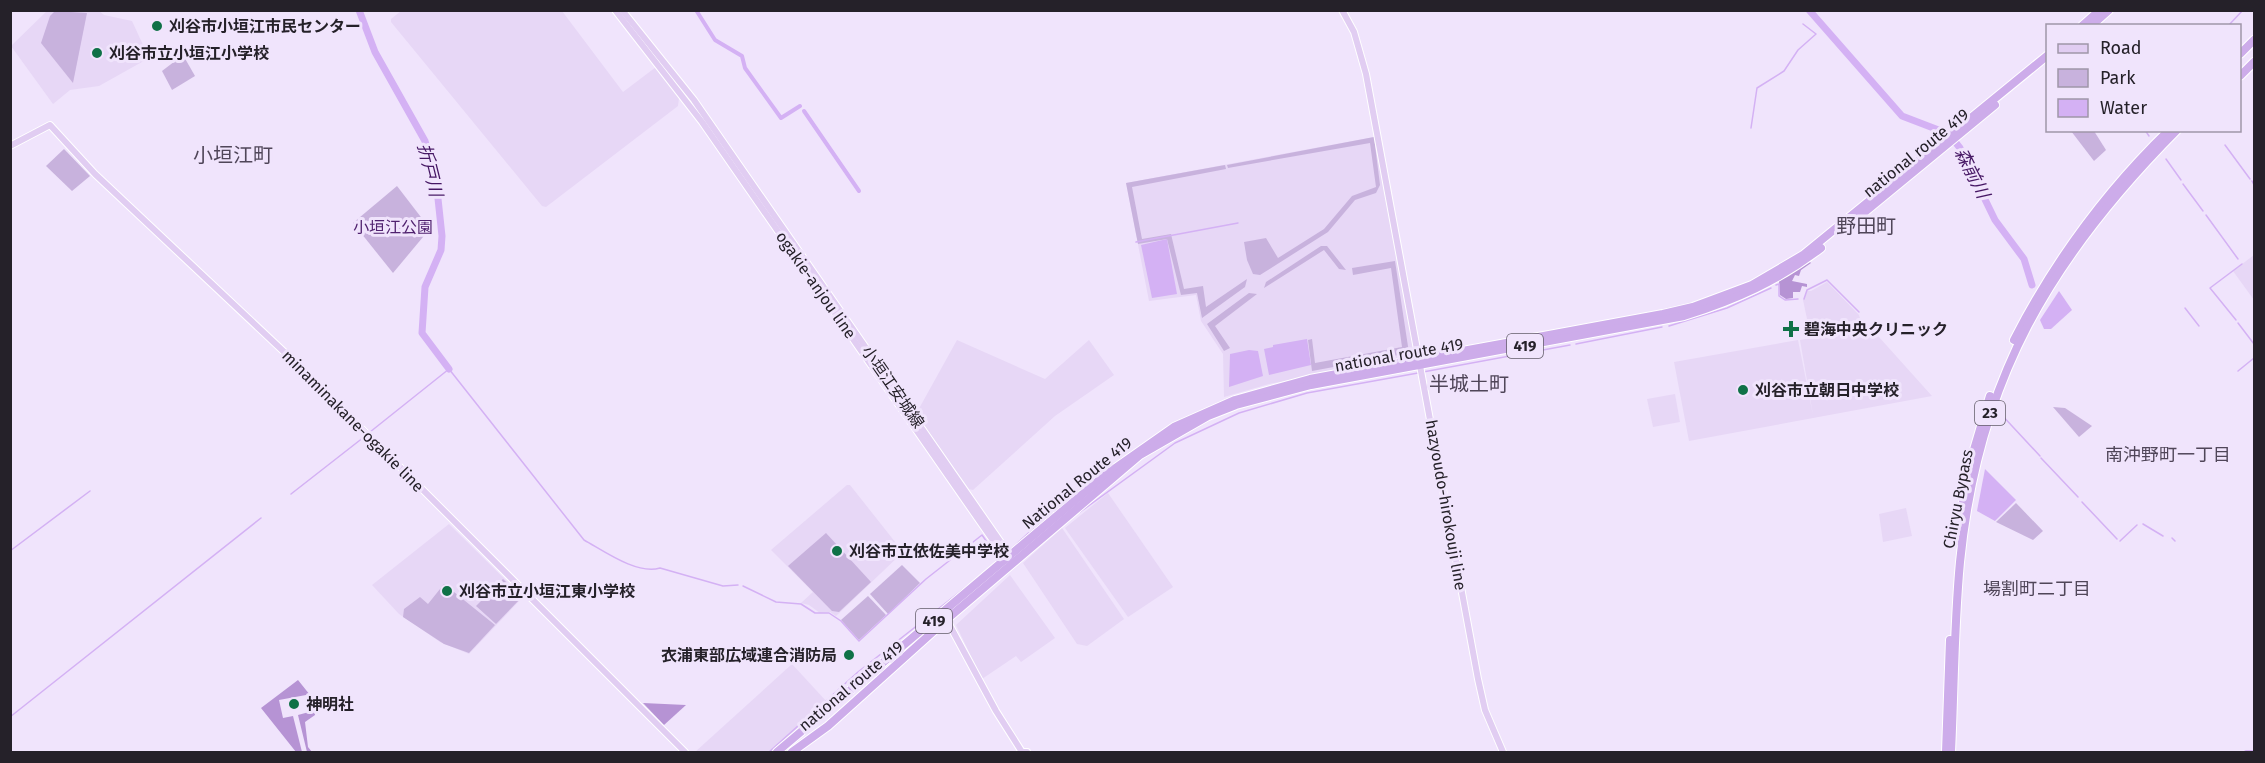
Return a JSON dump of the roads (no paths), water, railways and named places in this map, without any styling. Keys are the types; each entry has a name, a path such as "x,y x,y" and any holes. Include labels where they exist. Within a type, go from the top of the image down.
{"highway":[{"path":"2084,24 2100,10"},
{"path":"2093,24 2109,10"},
{"path":"2241,53 2254,40"},
{"path":"2241,61 2254,47"},
{"path":"2241,69 2254,55"},
{"name":"national route 419","path":"1952,139 1961,126 2046,57"},
{"path":"2241,75 2254,62"},
{"name":"national route 419","path":"1420,367 1693,307 1752,285 1823,240 2046,63"},
{"name":"Chiryu Bypass","path":"1946,753 1952,594 1961,511 1973,450 1992,390 2029,310 2068,248 2107,198 2165,135"},
{"name":"Chiryu Bypass","path":"1951,753 1960,560 1974,470 1997,390 2034,313 2073,251 2165,135"},
{"name":"National Route 419","path":"777,753 945,616 1137,451 1174,427 1205,412 1269,388 1420,367"},
{"name":"national route 419","path":"792,753 897,667 945,616"}],"main road":[{"name":"ogakie-anjou line","path":"615,10 702,122 1010,560"},
{"name":"小垣江安城線","path":"622,10 694,100 1010,560"},
{"name":"hazyoudo-hirokouji line","path":"1342,10 1354,32 1366,74 1481,698 1503,753"},
{"name":"minaminakane-ogakie line","path":"10,146 50,125 95,174 242,311 685,753"},
{"path":"945,616 1013,739 1022,752 1027,753"}],"water":[{"path":"1167,239 1177,294 1152,298 1141,245"},
{"path":"2059,291 2072,310 2051,329 2044,329 2040,320"},
{"path":"1307,339 1311,365 1269,375 1264,349 1273,347 1273,345"},
{"path":"1249,350 1258,351 1263,376 1229,387 1230,354"},
{"path":"1985,469 2016,500 1995,521 1977,511"}],"waterway":[{"name":"折戸川","path":"359,10 375,52 425,141 436,180 442,236 441,250 425,287 422,333 449,369"},
{"path":"696,10 715,40 742,56 745,68 781,118 800,106"},
{"name":"森前川","path":"1809,10 1902,116 1949,134 1960,148 1995,220 2024,259 2032,285"},
{"path":"2230,24 2243,10"},
{"path":"1751,128 1757,88 1784,71 1798,50 1816,34 1803,24"},
{"path":"804,111 859,191"},
{"path":"2146,132 2149,136"},
{"path":"2225,145 2250,179"},
{"path":"2166,159 2181,180"},
{"path":"2252,181 2254,185"},
{"path":"2183,184 2203,211"},
{"path":"2206,215 2238,259"},
{"path":"1136,242 1238,223"},
{"path":"2236,320 2210,288 2242,264"},
{"path":"1804,299 1807,290 1827,280 1859,312"},
{"path":"1776,285 1779,284 1779,296 1785,300 1798,299"},
{"path":"1669,326 1727,308 1771,288"},
{"path":"2185,308 2199,326"},
{"path":"2238,323 2254,344"},
{"path":"1576,344 1662,327"},
{"path":"1423,372 1570,345"},
{"path":"2238,371 2254,358"},
{"path":"370,432 449,369 584,540 621,561 641,568 660,568 723,586 738,585"},
{"path":"1080,512 1175,443 1239,413 1307,393 1418,373"},
{"path":"1999,412 2040,456"},
{"path":"291,494 364,437"},
{"path":"2041,458 2078,497"},
{"path":"10,551 90,491"},
{"path":"2082,502 2117,539"},
{"path":"1009,551 1059,505 1064,507"},
{"path":"10,717 261,518"},
{"path":"2143,524 2163,536"},
{"path":"2120,541 2137,525"},
{"path":"743,586 776,602 801,604 815,613 829,613 841,621 859,641 926,579 982,535 999,559"},
{"path":"2172,538 2175,541"},
{"path":"986,571 1002,557"},
{"path":"769,752 858,672 975,580"},
{"path":"2246,752 2254,752"}],"place":[{"name":"刈谷市小垣江市民センター","path":"157,26"},
{"name":"刈谷市立小垣江小学校","path":"97,53"},
{"name":"碧海中央クリニック","path":"1791,329"},
{"name":"刈谷市立朝日中学校","path":"1743,390"},
{"name":"刈谷市立依佐美中学校","path":"837,551"},
{"name":"刈谷市立小垣江東小学校","path":"447,591"},
{"name":"衣浦東部広域連合消防局","path":"849,655"},
{"name":"神明社","path":"294,704"}],"district":[{"name":"小垣江町","path":"233,155"},
{"name":"野田町","path":"1866,226"},
{"name":"半城土町","path":"1469,384"},
{"name":"南沖野町一丁目","path":"2168,455"},
{"name":"場割町二丁目","path":"2037,589"}],"park label":[{"name":"小垣江公園","path":"393,227"}]}
